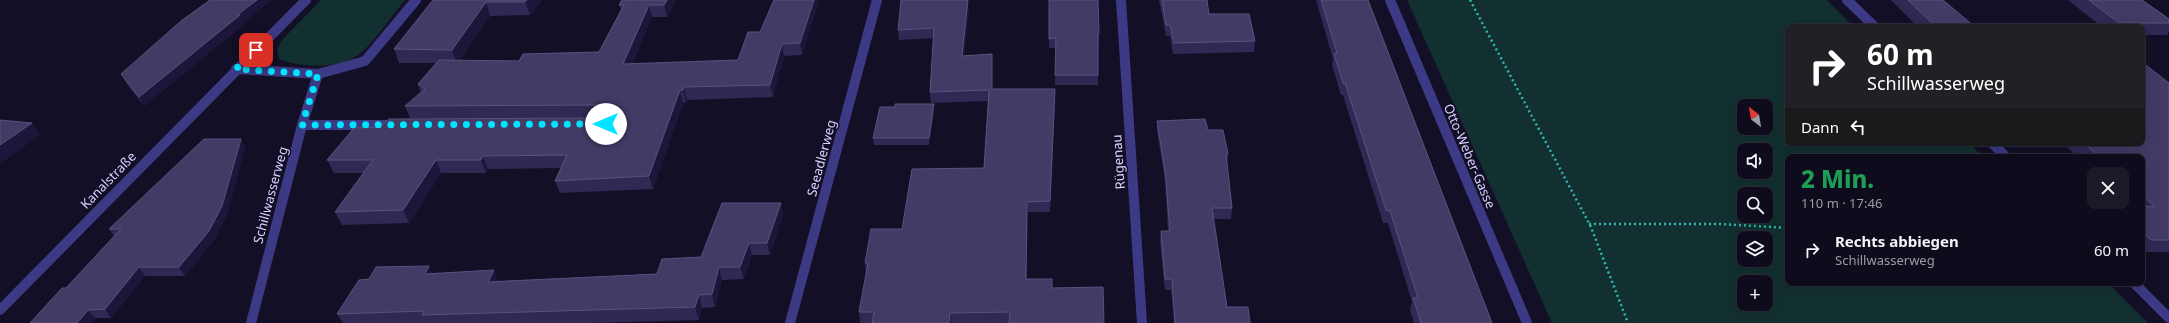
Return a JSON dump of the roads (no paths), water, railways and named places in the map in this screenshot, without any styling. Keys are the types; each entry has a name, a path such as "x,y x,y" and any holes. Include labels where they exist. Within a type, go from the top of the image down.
{"street":[{"name":"Kanalstraße","path":"0,310 236,69 306,0"},
{"path":"236,69 318,74 365,61 416,0"},
{"name":"Seeadlerweg","path":"790,323 877,0"},
{"name":"Rügenau","path":"1121,0 1142,323"},
{"name":"Otto-Weber-Gasse","path":"1390,0 1526,323"},
{"path":"1847,0 1872,24"},
{"name":"Schillwasserweg","path":"251,323 302,125 318,74"},
{"path":"302,125 406,125"},
{"path":"1995,146 2003,154"},
{"path":"2137,286 2169,318"}]}
